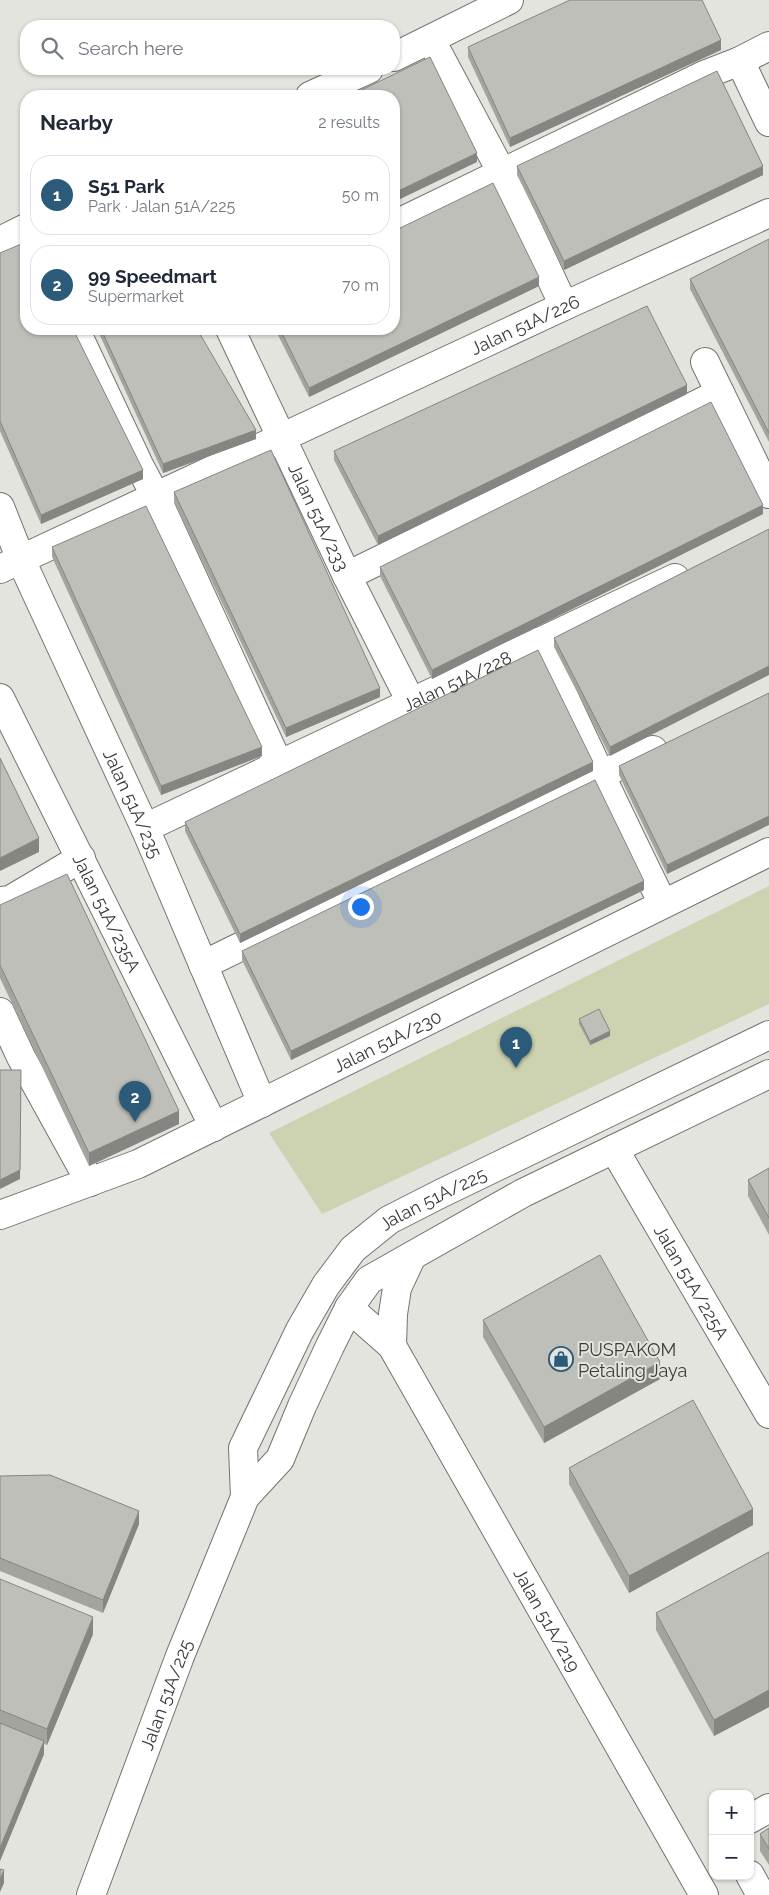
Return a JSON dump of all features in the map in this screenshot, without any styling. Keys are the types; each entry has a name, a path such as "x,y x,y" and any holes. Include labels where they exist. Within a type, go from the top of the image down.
{"street":[{"path":"400,54 509,0"},
{"path":"431,40 502,173 564,306"},
{"path":"400,223 704,75 740,61 769,46"},
{"path":"740,61 769,122"},
{"path":"323,90 356,75"},
{"name":"Jalan 51A/226","path":"11,565 564,306 769,213"},
{"path":"0,241 20,231"},
{"path":"78,335 156,497 279,765"},
{"name":"Jalan 51A/233","path":"233,335 347,576 411,702"},
{"path":"705,362 769,494"},
{"path":"347,576 720,393"},
{"name":"Jalan 51A/235","path":"0,507 11,565 145,828 262,1103"},
{"name":"Jalan 51A/228","path":"145,828 698,567"},
{"path":"539,642 590,754 602,774 663,904"},
{"name":"Jalan 51A/235A","path":"0,698 214,1126"},
{"path":"203,965 348,894 672,741"},
{"name":"Jalan 51A/230","path":"0,1215 138,1164 769,852"},
{"path":"0,901 10,900 81,858"},
{"path":"0,1012 10,1058 90,1182"},
{"name":"Jalan 51A/225","path":"245,1498 243,1448 300,1330 326,1285 353,1249 398,1215 769,1035"},
{"name":"Jalan 51A/225","path":"91,1895 180,1656 245,1498 280,1459 302,1406 349,1308 370,1280 523,1193 769,1074"},
{"name":"Jalan 51A/225A","path":"614,1149 769,1414"},
{"path":"392,1346 393,1314 397,1288 412,1256"},
{"name":"Jalan 51A/219","path":"349,1308 392,1346 704,1895"},
{"path":"754,1817 769,1808"},
{"path":"753,1880 761,1895"}],"green space":[{"path":"769,886 769,1004 322,1214 269,1133"}],"building":[{"path":"570,0 702,0 721,40 510,138 468,47"},
{"path":"430,57 477,153 400,190 400,90 361,90 393,75 400,75 400,71"},
{"path":"717,71 763,166 564,261 517,166"},
{"path":"493,183 539,277 309,388 283,335 400,335 400,228"},
{"path":"769,239 769,433 690,279"},
{"path":"20,245 20,335 76,335 143,470 41,515 0,421 0,253"},
{"path":"647,306 687,385 378,536 334,451"},
{"path":"104,335 201,335 256,430 163,464"},
{"path":"711,402 763,505 432,670 380,567"},
{"path":"271,450 380,688 286,728 174,492"},
{"path":"146,506 262,747 161,786 52,547"},
{"path":"769,529 769,666 610,747 554,638"},
{"path":"538,650 593,762 240,934 185,822"},
{"path":"769,693 769,816 667,865 619,766"},
{"path":"0,758 39,838 0,858"},
{"path":"595,780 644,881 291,1051 242,951"},
{"path":"67,874 179,1111 89,1153 0,965 0,905"},
{"path":"599,1009 610,1031 590,1041 579,1019"},
{"path":"0,1070 21,1070 20,1170 0,1180"},
{"path":"769,1168 769,1218 748,1180"},
{"path":"600,1255 660,1362 544,1427 483,1320"},
{"path":"693,1400 753,1509 629,1576 569,1468"},
{"path":"50,1475 139,1511 103,1600 0,1558 0,1476"},
{"path":"769,1552 769,1690 714,1720 656,1613"},
{"path":"0,1579 93,1617 47,1729 0,1710"},
{"path":"0,1723 44,1741 0,1848"},
{"path":"769,1828 769,1849 760,1834"},
{"path":"0,1869 4,1870 0,1879"}],"place":[{"name":"S51 Park","path":"516,1068"},
{"name":"99 Speedmart","path":"135,1122"},
{"name":"PUSPAKOM Petaling Jaya","path":"561,1359"}]}
